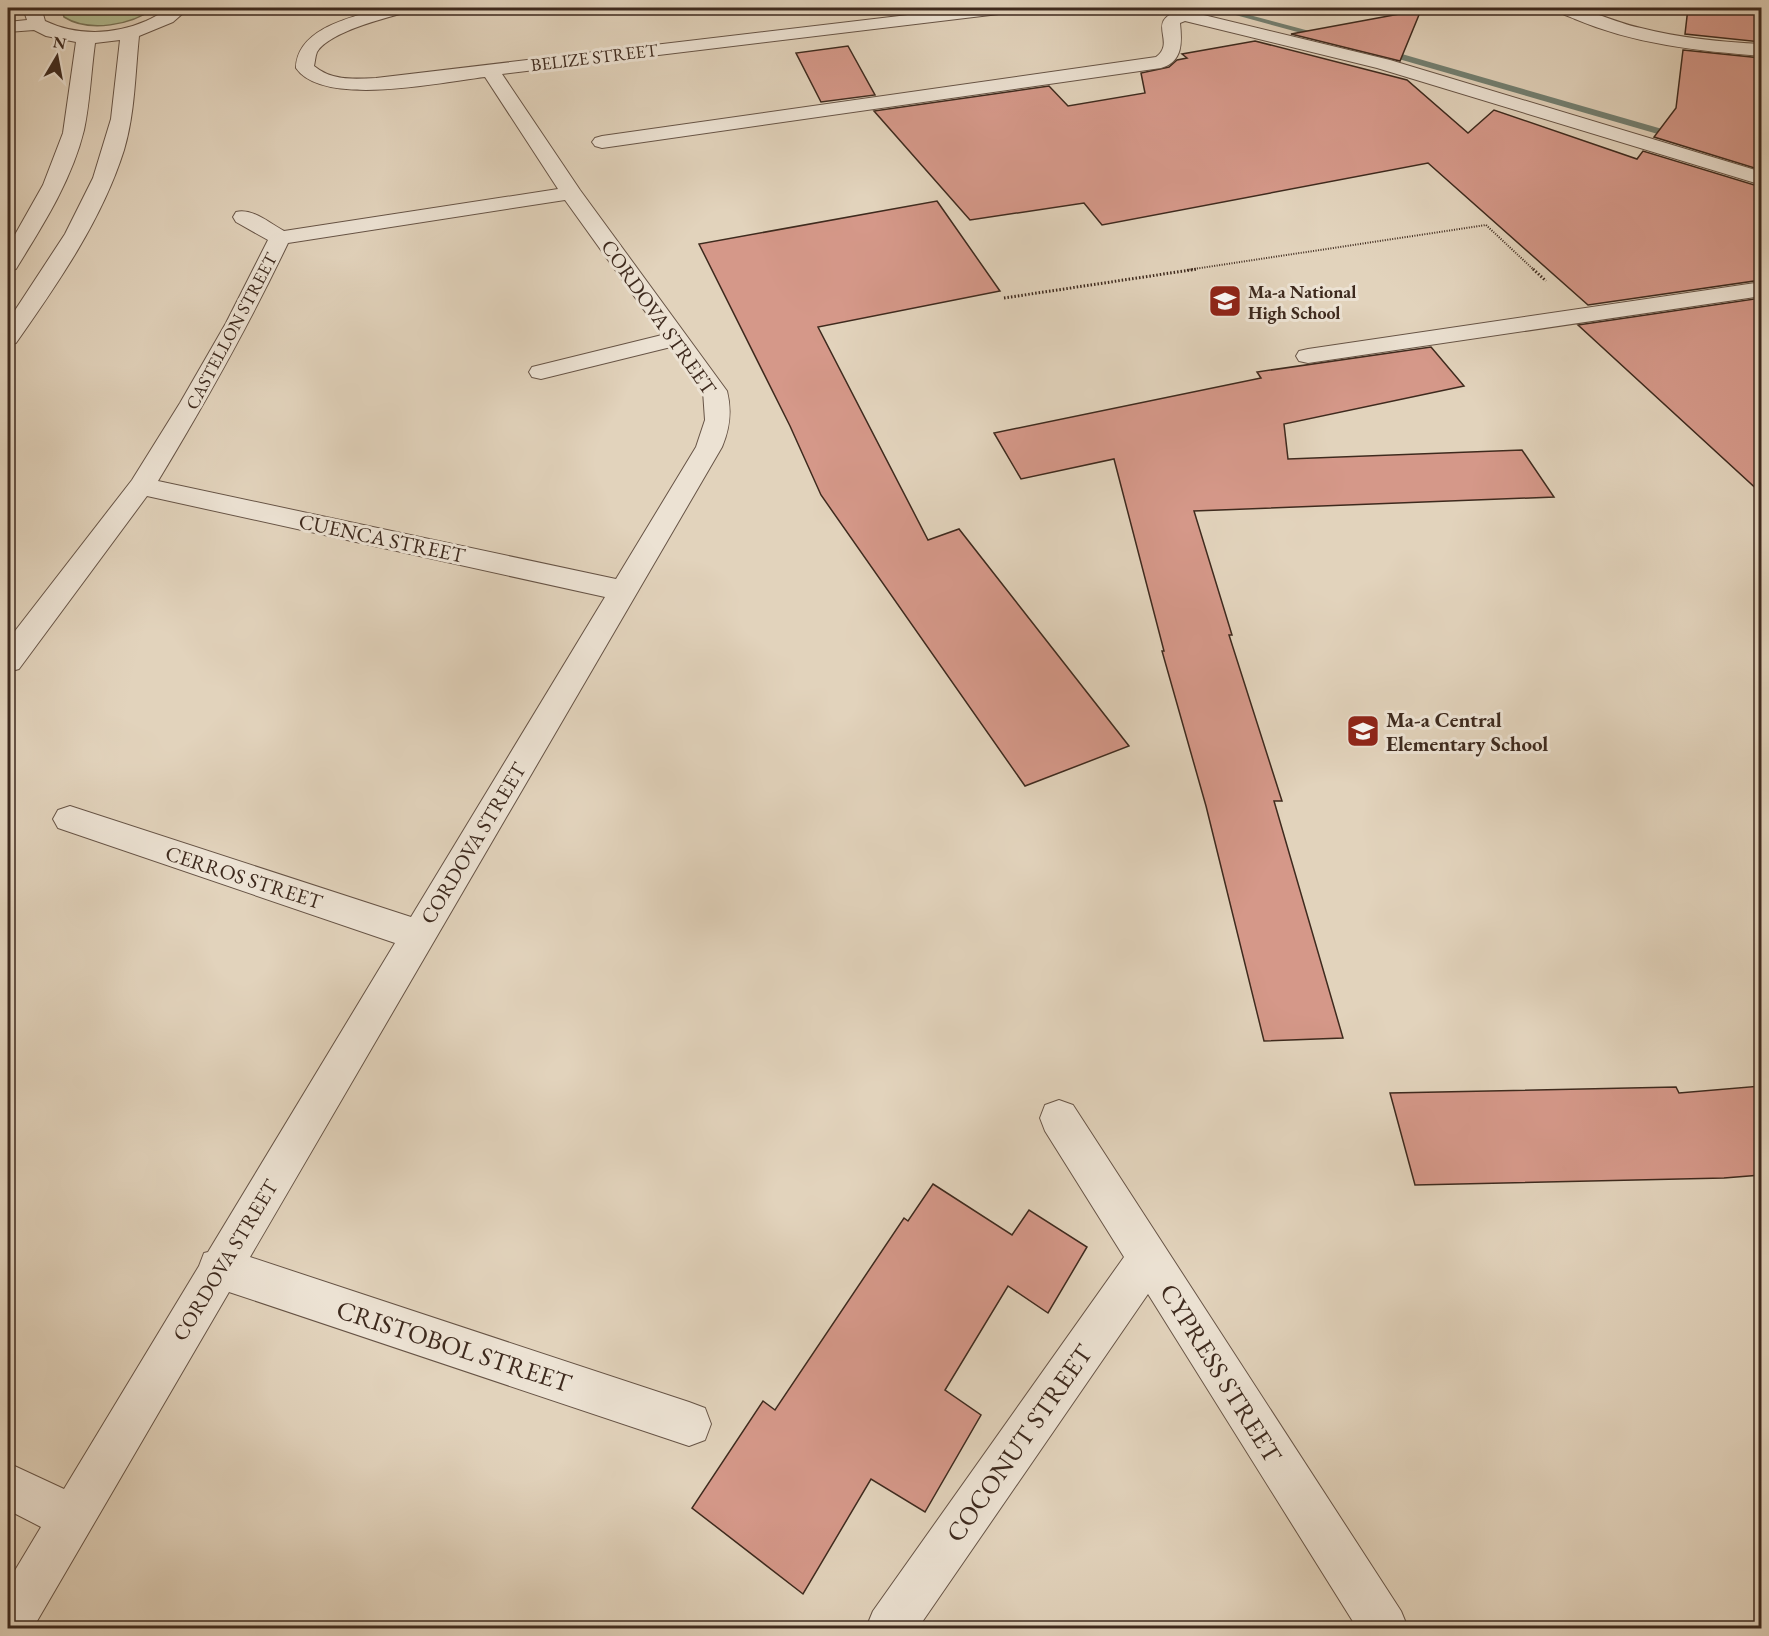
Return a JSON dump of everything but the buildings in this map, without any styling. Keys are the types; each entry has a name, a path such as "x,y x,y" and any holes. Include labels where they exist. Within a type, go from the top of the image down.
{"street":[{"path":"8,27 38,16 47,32 64,36 86,37 130,32 162,21 180,8"},
{"name":"BELIZE STREET","path":"401,8 346,27 324,38 312,47 306,57 305,69 313,77 350,85 490,70 800,23 1007,8"},
{"path":"1564,8 1627,31 1660,39 1701,46 1761,50"},
{"path":"1602,8 1640,21 1672,28 1712,33 1761,35"},
{"path":"602,142 1161,62 1167,59 1172,51 1172,21 1183,15 1383,64 1761,179"},
{"path":"8,338 63,254 103,176 120,119 130,32"},
{"path":"8,264 45,200 73,134 86,37"},
{"name":"CORDOVA STREET","path":"8,1626 709,447 718,426 720,407 715,392 571,193 490,70"},
{"name":"CASTELLON STREET","path":"8,662 141,486 194,403 238,323 280,238 571,193"},
{"path":"244,217 280,238"},
{"path":"1308,356 1761,289"},
{"path":"541,372 675,339"},
{"name":"CUENCA STREET","path":"141,486 623,591"},
{"name":"CERROS STREET","path":"70,819 418,935"},
{"name":"CYPRESS STREET","path":"1059,1118 1384,1629"},
{"name":"COCONUT STREET","path":"890,1629 1148,1258"},
{"name":"CRISTOBOL STREET","path":"219,1268 689,1424"},
{"path":"8,1486 72,1518"}],"path":[{"path":"1004,298 1486,225 1581,315"}],"green space":[{"path":"64,8 154,8 122,23 98,26 74,22 64,17 62,11"}],"waterway":[{"path":"1214,8 1327,37"},
{"path":"1381,51 1679,137"}],"place":[{"name":"Ma-a National High School","path":"1225,301"},
{"name":"Ma-a Central Elementary School","path":"1363,731"}]}
